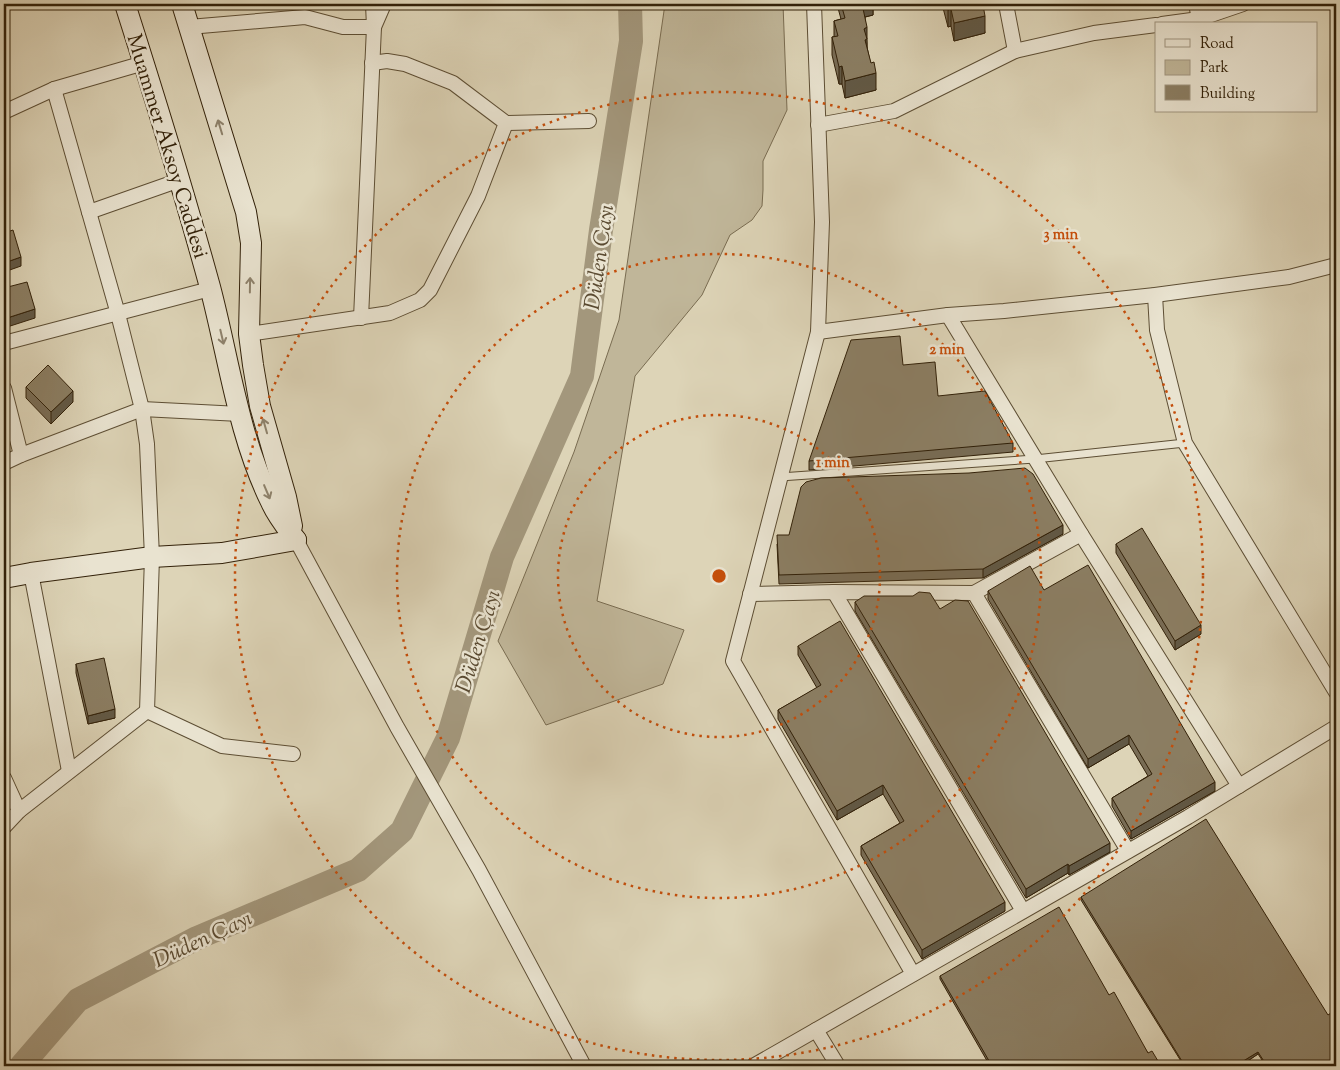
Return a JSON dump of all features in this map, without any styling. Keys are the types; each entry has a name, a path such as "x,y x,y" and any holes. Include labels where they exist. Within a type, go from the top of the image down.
{"main road":[{"name":"Muammer Aksoy Caddesi","path":"125,4 180,180 210,289 240,414 257,470 271,504 296,540"},
{"path":"4,578 152,557 222,553 296,540 260,406 249,334 251,244 246,212 182,4"}],"street":[{"path":"361,318 374,27 373,4"},
{"path":"374,27 384,4"},
{"path":"814,4 822,222 818,332 732,661 913,974"},
{"path":"1006,4 1015,51"},
{"path":"1196,4 1199,19"},
{"path":"1177,22 1199,19 1243,4"},
{"path":"189,27 305,17 343,27 374,27"},
{"path":"818,125 894,111 1015,51 1094,32 1155,24"},
{"path":"372,63 387,61 405,64 453,83 506,123 589,121"},
{"path":"4,112 54,89 144,63"},
{"path":"54,89 118,314 142,409 147,444 152,557 147,712"},
{"path":"249,334 390,313 420,300 430,290 478,196 506,123"},
{"path":"89,212 180,180"},
{"path":"818,332 948,315 1155,295 1289,277 1336,265"},
{"path":"4,343 210,289"},
{"path":"1155,295 1157,330 1185,443 1336,692"},
{"path":"948,315 1081,534 1238,786"},
{"path":"4,388 6,410 21,455"},
{"path":"4,463 142,409 240,414"},
{"path":"750,594 834,592 974,593 1081,534"},
{"path":"296,540 584,1066"},
{"path":"31,573 69,771"},
{"path":"834,592 1023,911"},
{"path":"974,593 1128,851"},
{"path":"147,712 222,746 293,754"},
{"path":"4,827 19,811 147,712"},
{"path":"752,1066 1128,851 1336,727"},
{"path":"4,778 19,811"},
{"path":"816,1030 838,1066"}],"lane":[{"path":"780,477 1035,459 1185,443"}],"green space":[{"path":"665,4 783,4 787,110 763,161 762,206 752,220 730,235 702,295 635,376 597,601 684,630 663,684 546,725 498,641 574,452 619,320"}],"building":[{"path":"841,4 862,4 867,27 864,29 867,39 865,40 871,63 874,62 876,73 845,81 842,66 839,67 832,37 838,36 834,21 845,18"},
{"path":"946,4 980,4 980,6 983,5 985,16 954,23 951,9 948,10"},
{"path":"4,196 7,207 4,208"},
{"path":"13,230 21,257 4,263 4,233"},
{"path":"27,282 35,309 4,319 4,288"},
{"path":"900,336 903,365 935,362 938,396 985,391 1013,443 809,461 851,340"},
{"path":"48,365 73,391 51,412 26,387"},
{"path":"1025,468 1033,474 1063,525 983,569 779,575 777,535 789,535 801,487 806,482 821,478 969,473"},
{"path":"1142,528 1201,625 1175,641 1116,544"},
{"path":"1088,565 1215,782 1131,831 1112,798 1152,774 1129,735 1088,759 988,591 1030,566 1044,590"},
{"path":"919,592 930,593 940,609 955,600 968,601 1110,843 1069,866 1068,864 1026,889 855,602 864,596 913,596"},
{"path":"840,621 1005,902 922,950 861,846 904,821 883,785 837,811 778,710 821,685 798,646"},
{"path":"104,658 115,709 88,716 76,664"},
{"path":"1206,819 1328,1015 1334,1011 1336,1014 1336,1066 1267,1066 1258,1052 1240,1063 1243,1066 1185,1066 1081,897"},
{"path":"1059,907 1109,995 1114,992 1148,1053 1152,1051 1161,1066 992,1066 940,976"}],"waterway":[{"name":"Düden Çayı","path":"21,1066 78,1000 197,938 358,870 402,831 448,738 502,557 582,376 601,230 631,41 630,4"}]}
